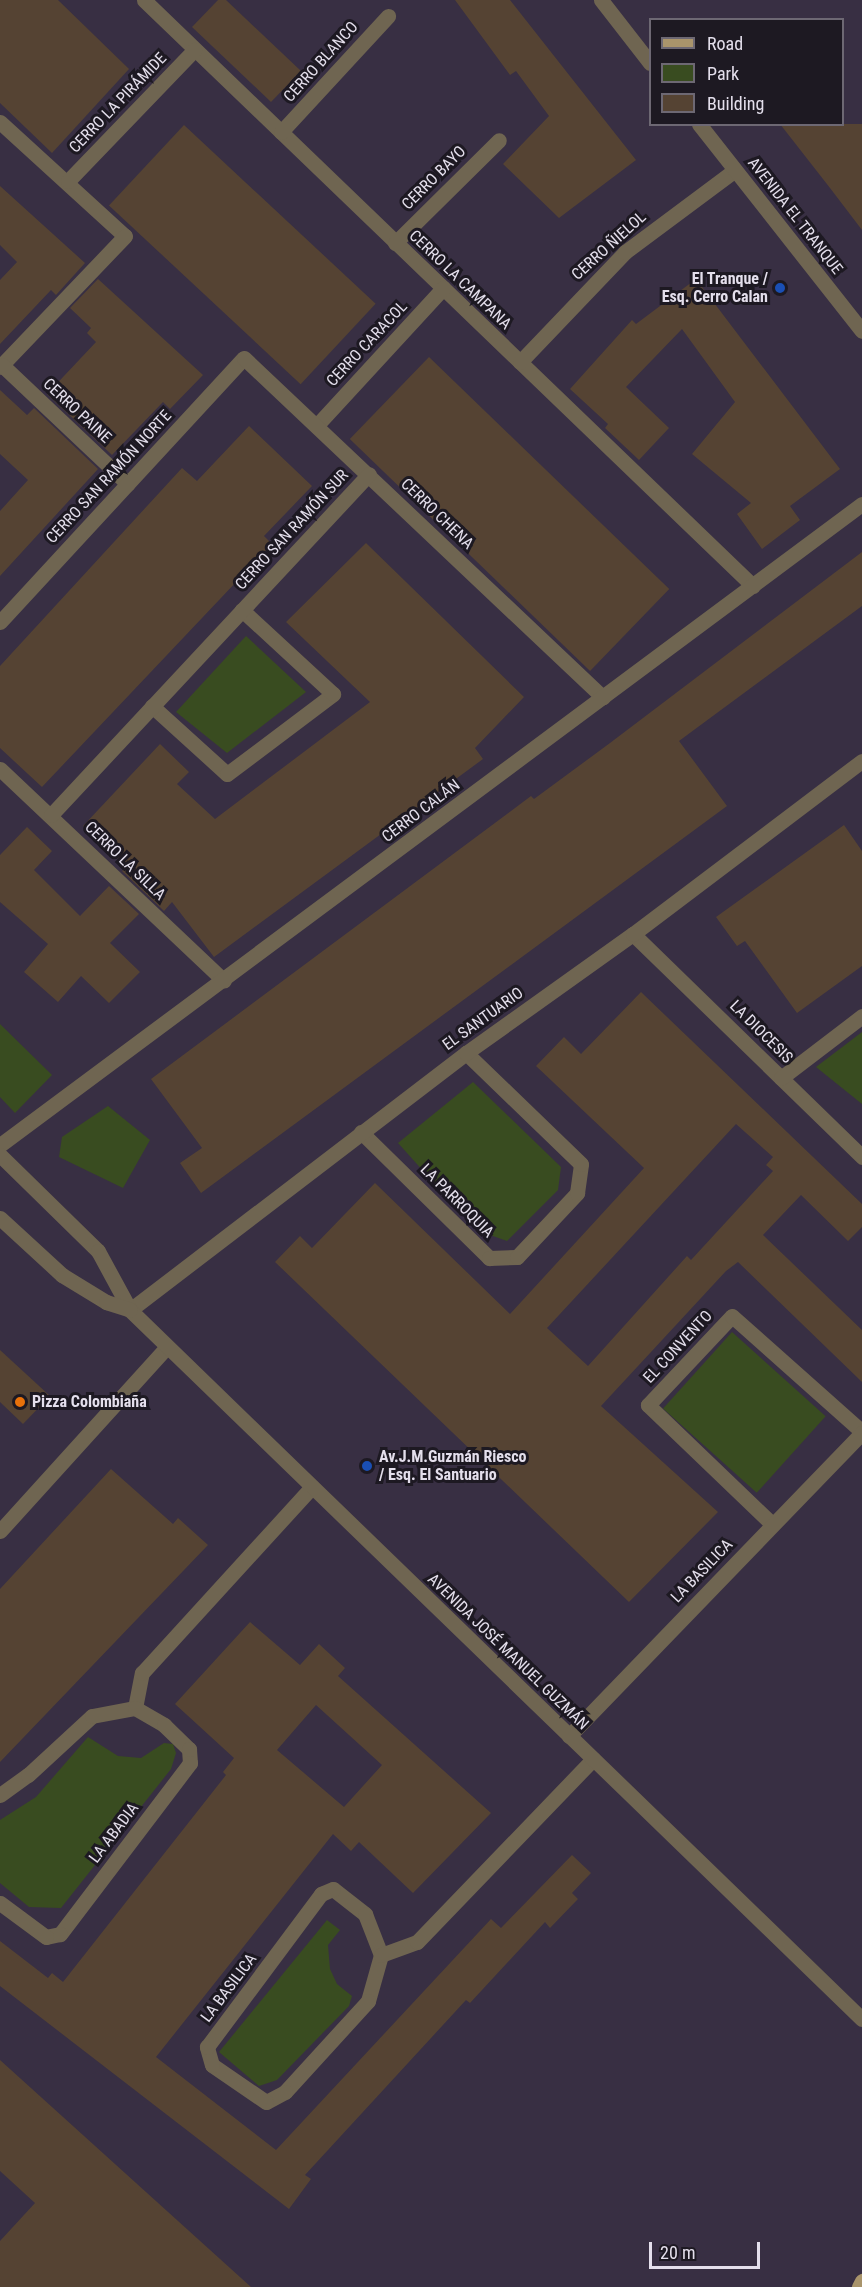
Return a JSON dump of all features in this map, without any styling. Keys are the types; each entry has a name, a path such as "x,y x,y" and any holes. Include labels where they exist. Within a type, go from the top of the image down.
{"main road":[{"path":"859,2287 862,2281"}],"street":[{"path":"601,0 649,60"},
{"name":"CERRO LA CAMPANA","path":"149,2 194,50 753,586"},
{"name":"CERRO BLANCO","path":"281,132 388,16"},
{"name":"CERRO LA PIRÁMIDE","path":"68,181 194,50"},
{"path":"0,122 68,181 125,236 1,366"},
{"name":"AVENIDA EL TRANQUE","path":"701,126 862,331"},
{"name":"CERRO BAYO","path":"395,243 499,140"},
{"name":"CERRO ÑIELOL","path":"520,362 626,252 735,170"},
{"name":"CERRO CARACOL","path":"318,424 443,288"},
{"name":"CERRO CHENA","path":"244,358 318,424 603,697"},
{"name":"CERRO SAN RAMÓN NORTE","path":"0,622 244,358"},
{"name":"CERRO PAINE","path":"1,366 128,484"},
{"name":"CERRO SAN RAMÓN SUR","path":"51,815 369,474"},
{"name":"CERRO CALÁN","path":"0,1145 224,981 862,504"},
{"name":"CERRO SAN RAMÓN SUR","path":"152,706 227,774 333,694 242,610"},
{"name":"EL SANTUARIO","path":"130,1310 466,1053 633,934 862,761"},
{"name":"CERRO LA SILLA","path":"0,769 224,981"},
{"name":"LA DIOCESIS","path":"633,934 862,1157"},
{"path":"781,1078 862,1016"},
{"name":"LA PARROQUIA","path":"361,1132 489,1258 517,1257 577,1193 581,1164 466,1053"},
{"name":"AVENIDA JOSÉ MANUEL GUZMÁN","path":"0,1155 98,1251 130,1310 862,2019"},
{"name":"AVENIDA JOSÉ MANUEL GUZMÁN","path":"0,1218 62,1275 106,1302 130,1310"},
{"name":"EL CONVENTO","path":"772,1524 648,1405 732,1316 862,1433"},
{"path":"0,1532 167,1347"},
{"name":"LA BASILICA","path":"569,1736 862,1433"},
{"path":"0,1795 28,1775 92,1716 135,1708 142,1673 312,1487"},
{"name":"LA ABADIA","path":"0,1903 46,1938 60,1934 190,1763 189,1749 164,1725 135,1708"},
{"path":"381,1955 417,1942 593,1759"},
{"name":"LA BASILICA","path":"333,1889 365,1914 381,1955 368,2001 285,2092 266,2102 212,2065 207,2047 321,1894 333,1889"}],"green space":[{"path":"246,636 306,692 227,753 176,712"},
{"path":"0,1024 52,1075 15,1113 0,1097"},
{"path":"862,1032 862,1104 816,1067"},
{"path":"473,1082 561,1167 558,1190 507,1241 490,1235 443,1193 398,1143"},
{"path":"108,1106 150,1140 123,1188 59,1157 62,1137"},
{"path":"732,1332 826,1416 757,1493 663,1409"},
{"path":"88,1737 118,1756 141,1758 164,1743 173,1744 176,1753 171,1769 61,1908 29,1907 0,1883 0,1820 36,1797"},
{"path":"327,1920 340,1930 328,1945 330,1969 337,1984 352,1996 349,2006 277,2080 259,2086 219,2052"}],"building":[{"path":"0,0 58,0 129,69 52,153 0,103"},
{"path":"218,0 226,0 301,71 271,102 192,27"},
{"path":"455,0 510,0 636,160 559,218 503,164 549,116 516,71 510,75"},
{"path":"862,124 862,230 782,126"},
{"path":"184,125 376,304 301,384 109,205"},
{"path":"0,186 85,263 56,295 51,290 0,344 0,280 17,262 0,245"},
{"path":"98,279 203,375 170,409 163,402 112,455 47,394 96,342 87,333 91,328 70,308"},
{"path":"696,279 840,469 790,506 800,520 762,549 737,514 751,503 692,454 735,402 682,329 626,387 669,428 639,460 605,428 608,424 570,389 632,320 636,324"},
{"path":"429,357 669,589 590,671 350,439"},
{"path":"0,390 27,415 34,408 98,469 0,576 0,511 28,480 0,454"},
{"path":"249,426 312,486 264,536 272,544 42,787 0,748 0,666 182,468 197,481"},
{"path":"366,543 524,697 475,748 483,759 214,957 172,902 164,911 122,871 127,867 83,826 160,744 189,772 177,784 215,819 370,702 286,622"},
{"path":"862,552 862,606 679,741 727,806 201,1193 180,1163 202,1148 151,1079 531,796 534,799 610,743"},
{"path":"844,825 862,851 862,966 797,1013 745,941 737,946 716,917"},
{"path":"27,827 52,851 34,870 80,916 109,886 139,914 110,943 140,972 109,1003 81,976 58,1002 24,972 48,944 0,902 0,855"},
{"path":"641,992 862,1204 862,1227 848,1241 801,1195 763,1235 862,1330 862,1382 738,1262 726,1271 601,1406 718,1512 629,1602 275,1262 300,1236 312,1248 375,1183 510,1314 644,1168 536,1066 564,1037 581,1054","holes":["736,1124 773,1157 766,1165 773,1171 691,1260 687,1256 588,1366 547,1328"]},
{"path":"0,1350 50,1396 23,1424 0,1402"},
{"path":"111,1469 173,1524 178,1518 208,1545 0,1762 0,1589"},
{"path":"250,1622 300,1665 319,1644 345,1668 338,1676 491,1813 413,1893 359,1842 351,1851 333,1834 156,2057 276,2150 491,1919 501,1928 572,1855 591,1873 572,1893 578,1899 550,1928 545,1922 470,2003 466,2000 305,2175 311,2179 289,2209 0,1986 0,1941 48,1978 52,1973 63,1982 226,1775 223,1772 234,1758 175,1704","holes":["316,1705 382,1765 344,1807 277,1750"]},
{"path":"0,2060 251,2287 0,2287 0,2241 35,2203 0,2171"}],"place":[{"name":"El Tranque / Esq. Cerro Calan","path":"780,288"},
{"name":"Pizza Colombiaña","path":"20,1402"},
{"name":"Av.J.M.Guzmán Riesco / Esq. El Santuario","path":"367,1466"}]}
